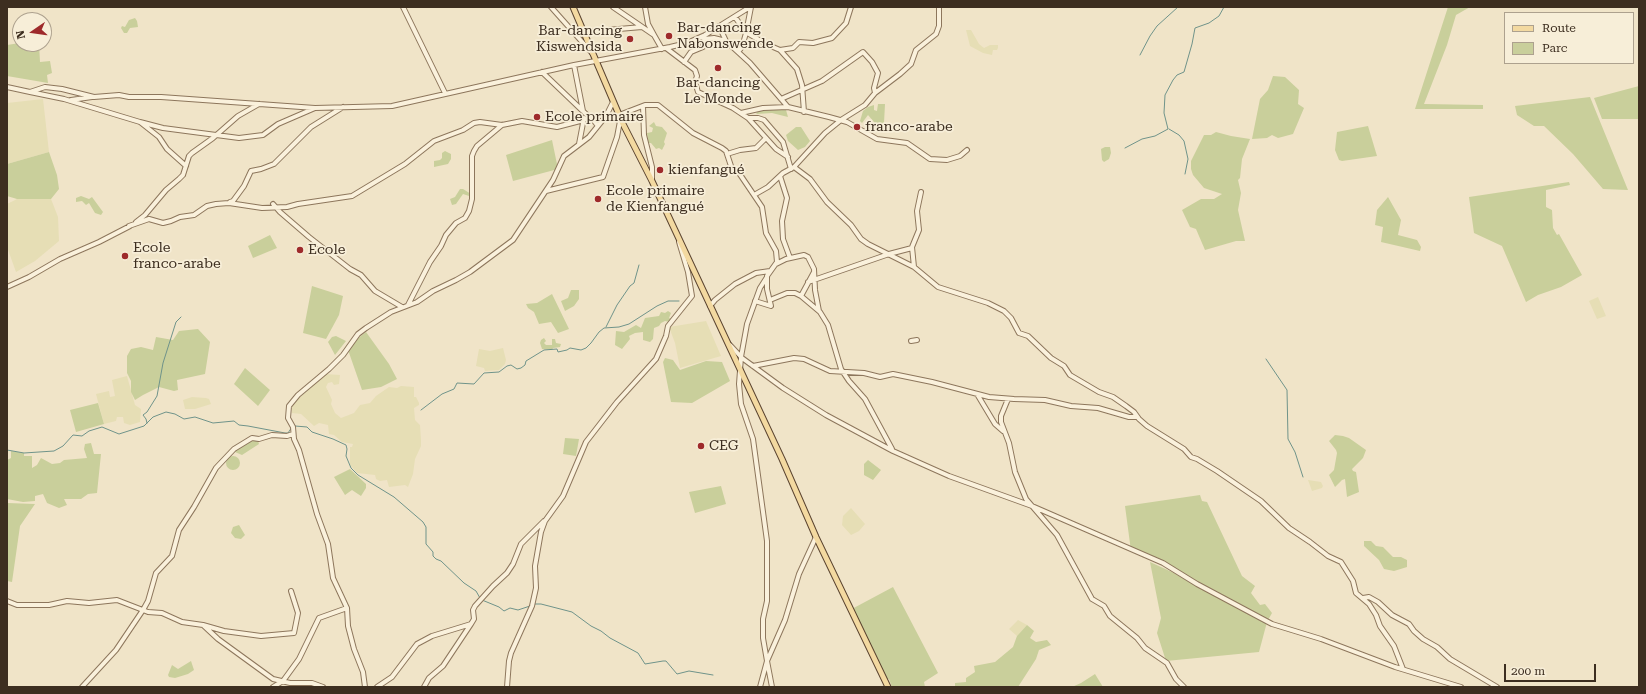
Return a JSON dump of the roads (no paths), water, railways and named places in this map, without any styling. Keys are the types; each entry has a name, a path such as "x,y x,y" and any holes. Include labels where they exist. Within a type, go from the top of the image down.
{"main road":[{"path":"573,7 619,114 621,122 652,181 782,459 816,537 888,687"}],"street":[{"path":"403,7 445,94"},
{"path":"551,7 593,54"},
{"path":"613,7 654,35"},
{"path":"645,7 648,24 664,49 695,70 697,74 695,82 698,92 741,113 748,118 776,149 788,157"},
{"path":"67,100 119,95 129,97 211,100 219,102 248,102 315,108 392,106 596,60 664,49 686,43 704,37 719,26 751,7"},
{"path":"738,52 742,47 747,31 751,7"},
{"path":"780,50 793,48 800,42 811,44 832,38 846,23 850,7"},
{"path":"754,195 768,187 792,168 841,120 865,105 875,92 902,73 911,64 916,50 936,34 939,26 938,7"},
{"path":"735,17 747,31 766,44 780,50 799,72 804,112"},
{"path":"719,26 726,41 750,63 788,107"},
{"path":"584,32 642,27"},
{"path":"704,37 726,41"},
{"path":"684,62 691,52 703,46 704,37"},
{"path":"781,99 822,81 863,52 872,62 878,73 874,88 875,92"},
{"path":"574,65 584,120 579,144"},
{"path":"542,72 591,117 598,126"},
{"path":"7,87 67,100 163,128 239,138 263,134 278,124 315,108"},
{"path":"30,92 45,87 62,89 94,97"},
{"path":"365,687 363,672 356,657 348,626 347,608 333,578 328,544 317,514 306,470 293,434 293,427 288,413 289,406 292,401 329,370 343,355 358,334 391,312 417,302 434,291 456,280 509,243 546,191 558,172 564,156 589,137 607,115 613,102"},
{"path":"7,287 29,277 60,259 99,242 144,216 166,190 179,180 188,158 192,153 217,135 238,116 260,104"},
{"path":"619,114 643,106 658,105 693,132 722,148 727,154 727,159 732,169 739,173 762,208 766,233 776,251 776,264"},
{"path":"643,106 644,135 652,167 652,181"},
{"path":"229,203 233,201 244,186 251,171 274,164 311,127 344,107"},
{"path":"741,113 763,108 788,107 841,120 877,139 907,143 930,159 947,160 960,156 967,150"},
{"path":"129,226 149,219 163,223 180,217 194,215 207,206 229,203 262,208 275,206 287,207 352,196 405,164 434,141 480,122 502,125 522,121 557,127 591,117 607,115 621,122 603,178 546,191"},
{"path":"748,118 758,118 764,120 783,142 792,168 810,179 820,194 837,213 851,225 861,239 870,246 914,267 938,287 975,298 1004,311 1011,318 1019,333 1028,336 1051,358 1064,366 1070,375 1099,392 1113,398 1134,412 1136,417 1184,449 1191,457 1217,471 1261,500 1289,528 1328,556 1341,562 1353,581 1356,593 1363,598 1376,614 1380,626 1394,646 1403,669"},
{"path":"140,122 159,137 167,149 186,166"},
{"path":"407,305 446,235 456,223 465,218 469,211 472,199 472,156 474,151 477,146 502,125"},
{"path":"727,154 740,150 756,148 766,138"},
{"path":"780,176 787,198 782,223 783,239 790,258"},
{"path":"914,267 912,248 919,230 917,211 921,192"},
{"path":"275,206 318,244 350,269 361,275 375,290 402,307"},
{"path":"424,687 430,678 443,666 472,624 474,619 473,610 475,606 507,573 513,564 521,544 544,521 563,496 586,442 618,402 656,359 666,336 668,326 672,323 681,308 691,299 692,292 688,272 678,238"},
{"path":"808,282 889,254 912,248"},
{"path":"772,687 763,638 763,619 767,601 767,541 753,440 741,404 740,371 747,324 754,301 762,284 776,264 790,258 804,255 811,261 820,312 828,325 838,363 842,372 865,400 893,451"},
{"path":"710,306 715,300 735,284 756,273 770,271"},
{"path":"814,273 821,278"},
{"path":"801,296 814,273"},
{"path":"754,301 771,306 767,289 767,276"},
{"path":"770,300 790,293 795,293 801,296 820,312"},
{"path":"724,336 741,357 783,388 826,415 893,451 949,476 1032,506 1163,564 1272,624 1321,639 1403,669 1460,687"},
{"path":"911,341 917,340"},
{"path":"753,366 794,358 804,359 824,369 864,373 880,377 893,374 932,382 977,394 1008,399 1045,400 1071,406 1098,408 1129,418 1136,417"},
{"path":"977,394 995,424 1004,432"},
{"path":"1008,399 1001,416 1004,432 1009,442 1015,472 1026,499 1057,535 1092,599 1104,606 1110,616 1137,638 1145,648 1167,663 1176,679 1184,687"},
{"path":"82,687 116,650 143,610 148,601 156,573 172,556 177,533 194,507 216,468 234,449 252,438 259,439 272,435 287,436 293,434"},
{"path":"507,687 508,661 532,606 536,588 535,566 544,521"},
{"path":"760,687 767,661 785,620 799,574 816,537"},
{"path":"7,601 17,605 49,605 67,601 89,602 114,600 150,613 162,613 182,622 203,625 224,631 261,636 294,633 298,612 291,590"},
{"path":"1363,598 1369,597 1378,602 1392,615 1409,624 1423,639 1437,647 1450,659 1497,687"},
{"path":"274,687 283,682 299,660 320,618 347,608"},
{"path":"377,687 392,677 417,644 423,640 438,633 472,624"},
{"path":"203,625 218,639 270,677 283,682 312,683 323,687"}],"waterway":[{"path":"1140,55 1157,26 1178,7"},
{"path":"1125,148 1142,139 1155,136 1168,129 1164,113 1165,95 1177,75 1184,72 1195,28 1209,23 1219,16 1224,7"},
{"path":"1169,129 1179,135 1184,141 1188,159 1185,174"},
{"path":"606,327 617,305 630,286 634,283 639,265"},
{"path":"421,410 442,394 454,389 457,383 474,384 484,373 499,372 511,365 517,369 521,368 525,365 526,361 544,350 557,349 558,352 570,348 581,350 586,348 604,328 619,327 629,324 657,306 668,301 679,301"},
{"path":"147,423 143,415 147,412 157,396 163,363 176,322 181,317"},
{"path":"1266,359 1287,390 1288,439 1295,452 1303,477"},
{"path":"7,450 24,453 54,451 63,446 73,435 82,436 89,431 102,427 119,434 144,426 153,417 166,412 175,414 184,419 195,417 213,423 234,421 239,425 285,433 288,433 292,427"},
{"path":"295,426 307,427 312,432 346,445 346,456 351,468 358,475 394,497 423,522 426,527 426,544 433,552 433,556 441,561 464,583 476,591 480,598"},
{"path":"482,600 499,607 504,611 510,608 518,610 530,606"},
{"path":"535,604 541,604 572,612 610,638 638,653 645,664 666,661 677,674 689,671 713,675"}],"place":[{"name":"Bar-dancing Nabonswende","path":"669,36"},
{"name":"Bar-dancing Kiswendsida","path":"630,39"},
{"name":"Bar-dancing Le Monde","path":"718,68"},
{"name":"Ecole primaire","path":"537,117"},
{"name":"franco-arabe","path":"857,127"},
{"name":"kienfangué","path":"660,170"},
{"name":"Ecole primaire de Kienfangué","path":"598,199"},
{"name":"Ecole","path":"300,250"},
{"name":"Ecole franco-arabe","path":"125,256"},
{"name":"CEG","path":"701,446"}]}
